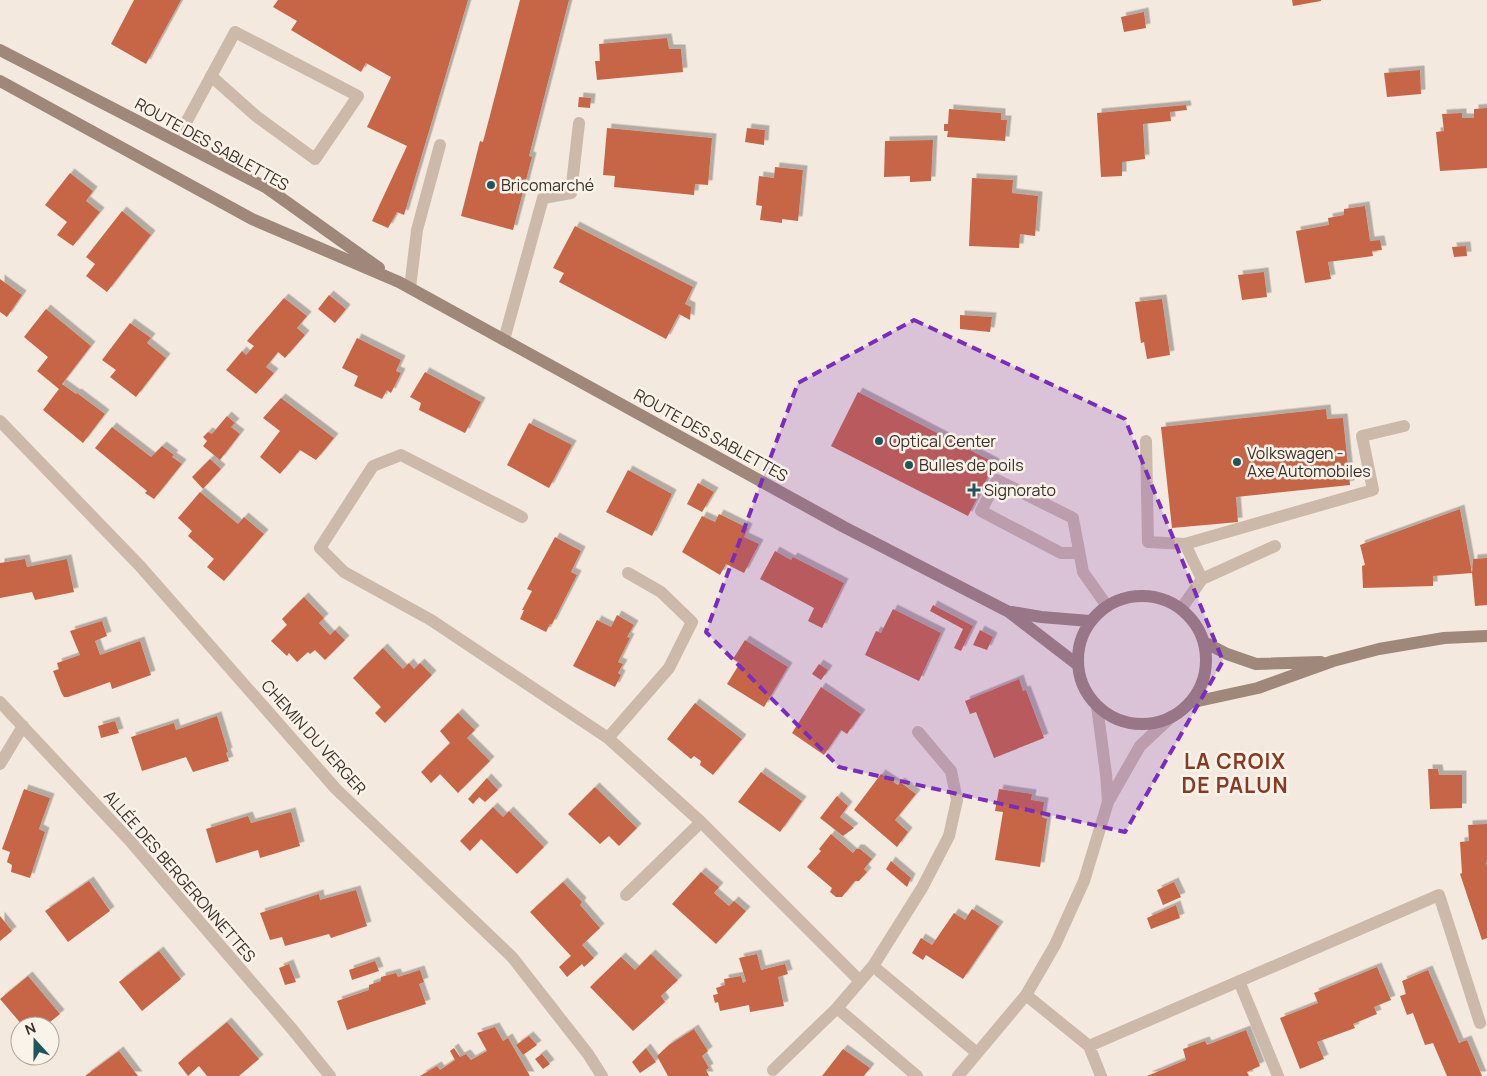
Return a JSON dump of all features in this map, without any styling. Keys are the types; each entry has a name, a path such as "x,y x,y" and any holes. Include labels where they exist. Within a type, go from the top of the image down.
{"main road":[{"name":"ROUTE DES SABLETTES","path":"0,50 267,188 405,285"},
{"name":"ROUTE DES SABLETTES","path":"0,81 252,219 405,285 844,527 1009,612"},
{"path":"1144,596 1164,599 1181,609 1191,618 1204,642 1206,658 1204,675 1198,690 1189,703 1172,716 1153,723 1133,724 1114,718 1097,706 1084,687 1078,665 1080,642 1090,621 1107,606 1125,598 1144,596"},
{"path":"1009,612 1090,621"},
{"path":"1009,612 1078,665"},
{"path":"1189,703 1258,688 1333,662 1378,649 1444,638 1487,636"},
{"path":"1204,642 1227,654 1256,664 1333,662"}],"street":[{"path":"176,141 211,76 235,32 358,96 315,159 256,116 211,76"},
{"path":"504,340 543,198 571,193 580,123"},
{"path":"405,285 417,230 440,145"},
{"name":"CHEMIN DU VERGER","path":"0,420 140,566 336,789 512,957 588,1054 602,1076"},
{"path":"1146,441 1148,542 1186,544 1373,490 1362,436 1404,426"},
{"path":"522,516 400,455 373,466 320,548 344,572 431,620 608,738 701,822 860,981"},
{"path":"1079,553 1061,553 981,511 997,480 1073,518 1083,572 1107,606"},
{"path":"1186,544 1202,579"},
{"path":"1181,609 1202,579 1275,546"},
{"path":"608,738 669,668 692,622 661,592 628,573"},
{"name":"ALLÉE DES BERGERONNETTES","path":"0,702 131,842 292,1029 330,1076"},
{"path":"1097,706 1108,802"},
{"path":"958,1076 1026,995 1055,945 1084,881 1108,802 1140,746 1172,716"},
{"path":"0,764 23,726"},
{"path":"773,1070 837,1008 873,966 922,888 950,836 957,800 951,771 918,732"},
{"path":"626,895 701,822"},
{"path":"1089,1046 1440,895 1480,1023"},
{"path":"873,966 977,1053"},
{"path":"1239,981 1278,1076"},
{"path":"1026,995 1089,1046 1101,1076"},
{"path":"837,1008 917,1076"}],"highlighted area":[{"path":"914,320 1125,419 1223,661 1125,832 839,767 706,632 798,383"}],"building":[{"path":"134,0 181,0 146,64 111,44"},
{"path":"278,0 468,0 404,215 397,212 388,228 372,221 407,146 367,127 391,77 366,63 361,72 291,30 297,21 273,7"},
{"path":"520,0 569,0 529,156 532,157 513,230 461,216 480,141 483,142"},
{"path":"1292,0 1321,0 1321,1 1293,6"},
{"path":"1144,12 1146,28 1124,32 1121,17"},
{"path":"667,38 669,49 681,49 683,72 597,80 595,61 600,61 599,44"},
{"path":"1420,70 1421,94 1387,97 1384,73"},
{"path":"579,97 591,98 590,108 578,107"},
{"path":"1186,105 1187,110 1170,112 1171,121 1143,124 1145,159 1122,162 1122,176 1101,177 1097,113"},
{"path":"1487,108 1487,168 1440,171 1436,132 1444,131 1442,114 1462,113 1462,118 1474,118 1474,109"},
{"path":"949,109 1001,113 1001,120 1007,120 1005,141 947,137 948,131 944,131 944,124 948,124"},
{"path":"607,128 712,138 708,185 695,184 694,195 614,187 615,176 603,175"},
{"path":"747,128 765,130 764,145 745,142"},
{"path":"933,140 931,181 910,182 910,176 884,177 885,141"},
{"path":"775,167 803,170 798,221 782,219 782,223 760,220 762,206 756,205 759,176 774,178"},
{"path":"70,173 93,191 86,201 100,212 73,246 57,235 67,222 45,205"},
{"path":"972,178 1013,180 1012,193 1038,196 1035,236 1020,234 1019,248 969,246"},
{"path":"1365,206 1370,241 1380,240 1382,250 1372,251 1373,256 1328,262 1331,279 1305,283 1296,231 1329,225 1328,218 1344,215 1344,209"},
{"path":"122,211 151,235 107,292 86,276 95,264 86,257"},
{"path":"575,226 693,287 685,304 691,307 690,320 679,314 666,339 559,282 564,273 553,268"},
{"path":"1466,246 1467,256 1454,257 1452,247"},
{"path":"1264,272 1267,297 1242,300 1238,275"},
{"path":"0,279 22,295 7,317 0,312"},
{"path":"329,295 346,309 335,323 318,309"},
{"path":"284,298 307,316 297,328 305,335 285,358 278,352 266,367 274,373 256,394 226,370 242,351 246,355 254,346 247,341"},
{"path":"1162,299 1170,355 1147,359 1144,342 1141,343 1135,302"},
{"path":"46,309 91,346 62,384 105,414 83,443 43,410 59,389 37,371 48,357 24,337"},
{"path":"960,315 992,317 990,332 960,329"},
{"path":"130,323 151,338 147,343 166,358 136,397 110,377 116,370 102,360"},
{"path":"357,338 401,360 396,371 401,373 391,393 387,390 382,399 354,386 358,376 342,368"},
{"path":"425,372 481,402 465,433 419,410 421,403 410,397"},
{"path":"858,392 995,463 968,516 831,446"},
{"path":"281,398 334,438 316,460 300,450 280,474 260,457 280,431 263,418"},
{"path":"1326,409 1327,419 1343,418 1350,485 1236,497 1238,522 1172,528 1161,427"},
{"path":"227,416 235,423 231,427 240,434 220,460 203,446 207,441 203,437 208,432 212,434"},
{"path":"529,423 572,445 549,488 507,465"},
{"path":"112,427 151,457 162,446 182,464 154,499 95,448"},
{"path":"210,459 221,469 203,489 192,477"},
{"path":"628,470 672,494 652,536 606,512"},
{"path":"698,483 714,492 702,512 687,504"},
{"path":"200,492 238,524 244,517 264,534 224,581 207,567 214,559 188,536 192,531 178,518"},
{"path":"1460,509 1472,573 1433,576 1433,586 1363,588 1362,566 1365,565 1360,545"},
{"path":"719,514 748,528 744,537 759,544 744,573 726,564 720,575 682,552 702,516 715,522"},
{"path":"555,537 581,551 571,572 577,575 546,632 520,619 524,610 522,610 532,591 527,589"},
{"path":"775,551 791,560 793,557 844,583 822,628 808,621 814,608 760,579"},
{"path":"1487,558 1487,605 1475,606 1472,573 1473,559"},
{"path":"25,559 27,567 67,559 74,592 35,600 32,592 0,598 0,563"},
{"path":"304,597 324,618 319,623 330,635 335,630 345,640 325,660 315,650 310,654 308,652 297,662 289,653 287,656 271,641 287,625 282,619"},
{"path":"933,605 973,626 961,651 954,648 963,629 930,611"},
{"path":"893,609 941,633 919,681 865,655 876,631 881,633"},
{"path":"617,615 634,625 627,637 630,638 618,662 623,664 618,673 621,675 615,687 573,666 597,620 611,627"},
{"path":"102,621 107,636 95,641 100,655 140,641 151,675 112,689 110,682 64,697 53,671 59,669 57,663 80,655 70,631"},
{"path":"980,630 993,637 987,650 973,645"},
{"path":"745,640 788,667 764,707 727,684 740,663 733,659"},
{"path":"383,648 403,669 409,663 414,669 420,663 432,675 385,723 375,713 381,707 353,678"},
{"path":"819,664 828,670 821,680 812,674"},
{"path":"1019,679 1023,691 1026,690 1044,738 994,758 976,712 970,714 965,701"},
{"path":"821,687 861,714 847,734 841,730 824,755 792,733"},
{"path":"695,703 742,739 713,775 700,765 701,761 694,756 691,759 667,739"},
{"path":"458,713 475,730 467,738 490,761 458,793 440,774 431,783 421,772 450,743 440,731"},
{"path":"217,716 229,761 193,772 186,757 142,771 131,737 174,723 176,730"},
{"path":"115,721 119,733 101,738 98,726"},
{"path":"1428,769 1438,769 1439,775 1462,775 1462,808 1430,809"},
{"path":"761,772 802,801 780,832 738,802"},
{"path":"881,774 898,785 900,782 916,794 895,820 908,832 897,847 854,810"},
{"path":"487,778 498,790 485,802 479,797 473,804 468,799"},
{"path":"595,787 637,828 619,846 609,836 600,844 568,814"},
{"path":"24,789 50,798 39,829 45,832 30,878 11,872 12,865 7,862 10,852 2,849"},
{"path":"999,789 1032,794 1031,800 1044,802 1042,817 1047,819 1040,867 995,860 1003,812 995,811"},
{"path":"837,796 848,806 840,817 854,828 843,836 820,818"},
{"path":"493,807 503,817 509,811 544,847 517,874 481,839 470,851 460,841"},
{"path":"291,812 300,846 260,858 258,850 216,863 206,829 248,816 251,823"},
{"path":"1487,824 1487,938 1482,940 1460,874 1462,873 1460,842 1469,841 1468,825"},
{"path":"831,834 853,853 856,849 860,849 872,859 864,869 867,872 859,881 855,881 842,897 836,897 830,892 832,888 807,867 821,851 819,849"},
{"path":"891,861 911,878 907,887 886,869"},
{"path":"701,872 719,887 714,893 729,906 734,901 746,911 716,944 672,904"},
{"path":"89,881 110,911 68,942 45,911"},
{"path":"563,882 582,902 580,905 600,928 582,945 594,958 584,967 582,964 567,977 559,967 571,956 530,912"},
{"path":"1174,882 1181,897 1163,905 1157,890"},
{"path":"356,890 367,926 331,938 329,934 285,946 282,937 270,940 260,913 319,894 320,900"},
{"path":"1176,905 1180,918 1151,929 1147,918"},
{"path":"972,909 999,926 963,979 926,955 923,960 912,953 921,938 932,945 954,913 965,920"},
{"path":"0,916 12,931 0,941"},
{"path":"159,951 181,979 142,1011 119,982"},
{"path":"651,954 678,980 661,996 665,1002 633,1031 590,987 621,957 635,970"},
{"path":"757,954 761,970 785,964 788,974 778,977 784,1006 750,1012 749,1005 720,1011 718,1002 715,1003 713,995 718,994 716,988 725,985 724,979 741,976 743,983 746,981 739,958"},
{"path":"375,961 379,971 352,980 349,970"},
{"path":"289,964 296,982 285,985 279,968"},
{"path":"1377,967 1391,1000 1374,1007 1377,1014 1353,1024 1355,1028 1317,1042 1324,1059 1300,1069 1280,1018 1318,1003 1314,993"},
{"path":"420,970 424,982 419,984 426,1004 347,1030 337,1001 369,990 369,985 381,981 381,977 396,973 398,977"},
{"path":"1428,970 1459,1043 1467,1040 1482,1076 1447,1076 1433,1043 1425,1045 1413,1013 1407,1015 1400,996 1406,994 1402,981"},
{"path":"28,976 60,1014 58,1016 14,1016 0,999"},
{"path":"227,1022 259,1059 239,1076 207,1076 199,1066 188,1076 178,1063"},
{"path":"495,1027 503,1041 508,1038 530,1076 420,1076 437,1066 440,1070 455,1060 450,1051 454,1048 460,1057 466,1054 471,1060 487,1051 477,1033"},
{"path":"694,1029 708,1051 702,1056 709,1068 706,1070 709,1076 668,1076 657,1056 669,1045"},
{"path":"1246,1030 1260,1066 1247,1072 1249,1076 1147,1076 1186,1060 1183,1049 1205,1041 1207,1045"},
{"path":"529,1036 537,1045 523,1055 516,1045"},
{"path":"646,1048 656,1062 640,1073 632,1062"},
{"path":"843,1049 870,1068 864,1076 822,1076"},
{"path":"119,1051 138,1076 85,1076"},
{"path":"542,1054 550,1064 543,1069 535,1059"}],"place":[{"name":"Bricomarché","path":"491,185"},
{"name":"Optical Center","path":"879,441"},
{"name":"Volkswagen - Axe Automobiles","path":"1237,462"},
{"name":"Bulles de poils","path":"909,465"},
{"name":"Signorato","path":"974,490"}],"district":[{"name":"LA CROIX DE PALUN","path":"1235,774"}]}
